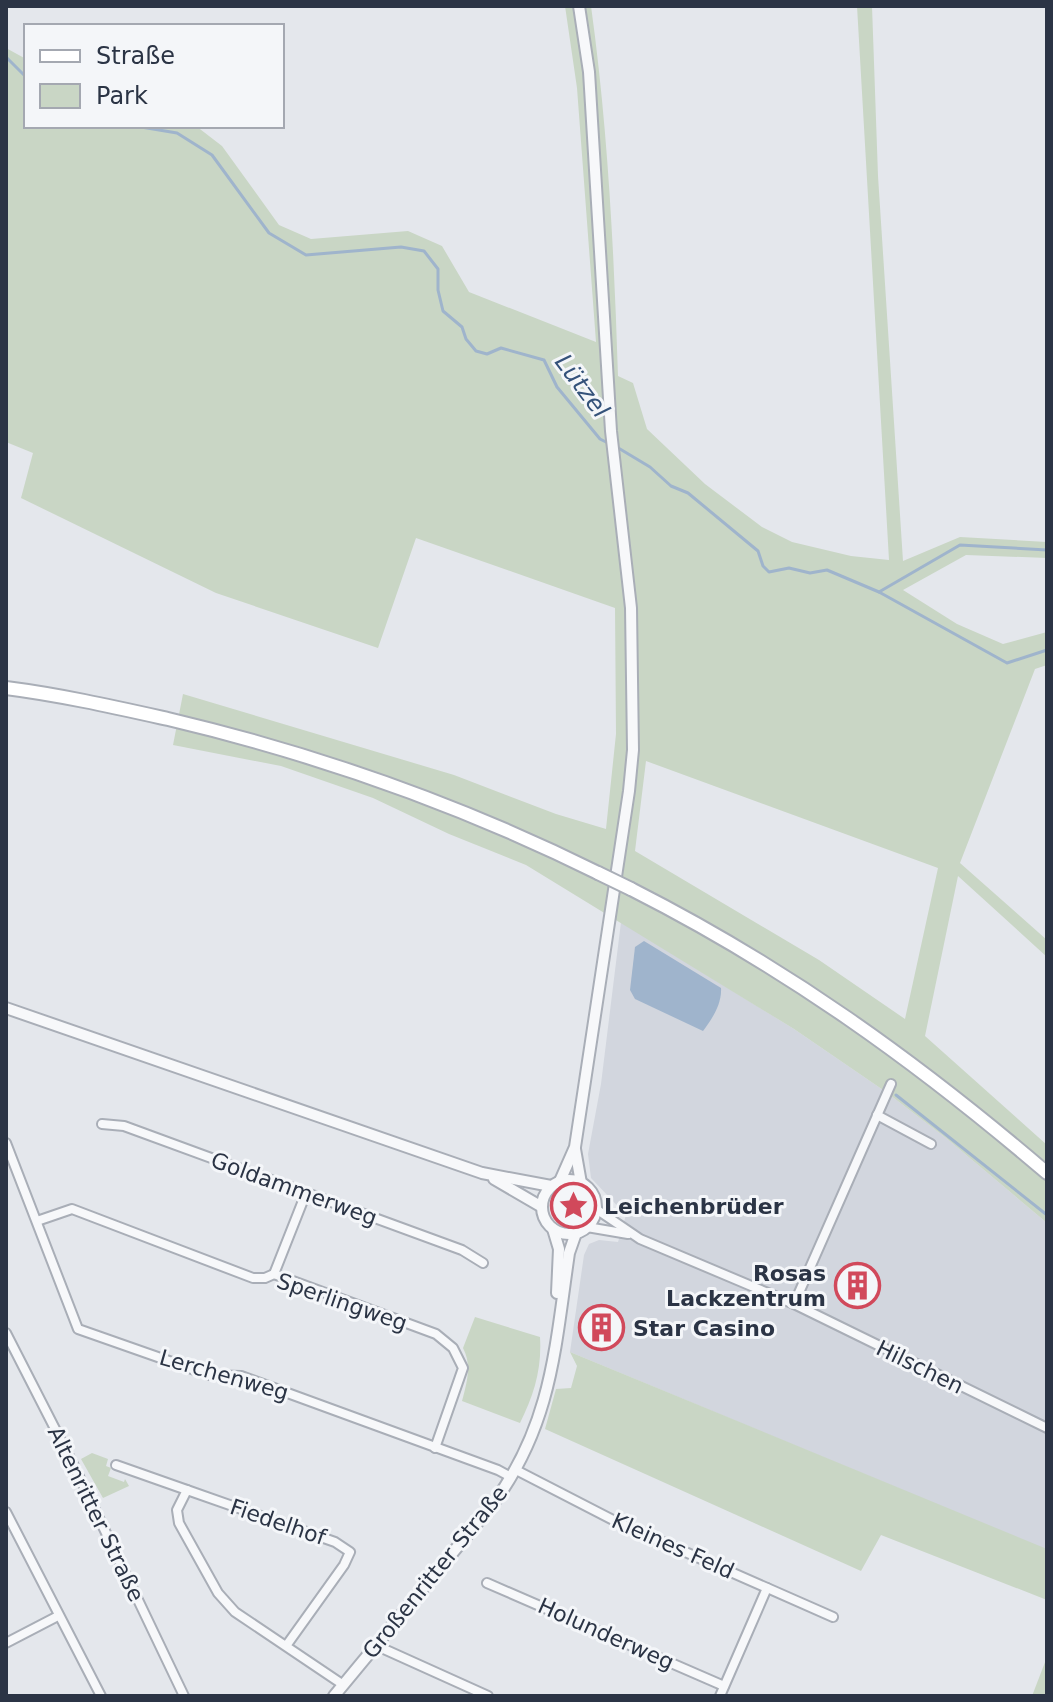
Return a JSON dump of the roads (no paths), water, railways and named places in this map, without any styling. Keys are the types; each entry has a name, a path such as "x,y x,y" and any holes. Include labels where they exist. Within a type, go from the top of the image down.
{"main road":[{"path":"6,688 62,695 214,730 354,770 512,833 598,873 708,931 802,987 885,1043 974,1111 1047,1173"}],"street":[{"path":"579,6 589,72 611,431 631,608 633,750 575,1147 581,1183"},
{"path":"6,1008 482,1173 542,1207"},
{"path":"794,1304 891,1084"},
{"path":"877,1115 931,1144"},
{"name":"Goldammerweg","path":"102,1124 124,1126 462,1250 483,1263"},
{"name":"Lerchenweg","path":"6,1143 78,1329 209,1375 241,1376 514,1474"},
{"path":"482,1173 555,1184 574,1180 581,1183 592,1194 596,1209 587,1227 576,1233 560,1233 553,1229 543,1216 542,1207 546,1192 555,1184 575,1147"},
{"path":"274,1274 306,1193"},
{"name":"Sperlingweg","path":"37,1221 72,1209 253,1278 274,1274 436,1334 453,1348 463,1368 435,1448"},
{"name":"Hilschen","path":"596,1209 632,1235 794,1304 1047,1428"},
{"name":"Hilschen","path":"587,1227 632,1235"},
{"name":"Großenritter Straße","path":"553,1229 559,1249 554,1351"},
{"name":"Großenritter Straße","path":"334,1696 514,1474 545,1401 569,1253 576,1233"},
{"name":"Altenritter Straße","path":"6,1333 74,1466 184,1696"},
{"name":"Fiedelhof","path":"116,1465 335,1542 350,1552 286,1646"},
{"name":"Kleines Feld","path":"514,1474 833,1617"},
{"path":"187,1490 177,1510 179,1523 218,1593 235,1612 342,1684"},
{"path":"7,1516 101,1696"},
{"name":"Holunderweg","path":"487,1583 724,1686"},
{"path":"720,1696 767,1588"},
{"path":"6,1643 58,1616"},
{"path":"375,1645 488,1696"}],"water":[{"path":"644,941 721,988 718,1005 703,1031 635,999 630,990 635,947"}],"waterway":[{"name":"Lützel","path":"6,57 24,75"},
{"name":"Lützel","path":"147,128 177,133 212,155 269,233 306,255 401,247 424,251 438,269 438,290 443,311 462,327 466,339 476,351 487,354 501,348 544,360 557,387 600,439 608,443"},
{"name":"Lützel","path":"615,446 650,467 671,486 688,493 758,551 763,566 769,572 789,568 810,573 827,570 879,592 1007,663 1047,650"},
{"path":"879,592 960,545 1047,550"},
{"path":"896,1095 1047,1215"}],"place":[{"name":"Leichenbrüder","path":"573,1206"},
{"name":"Rosas Lackzentrum","path":"857,1286"},
{"name":"Star Casino","path":"602,1328"}]}
